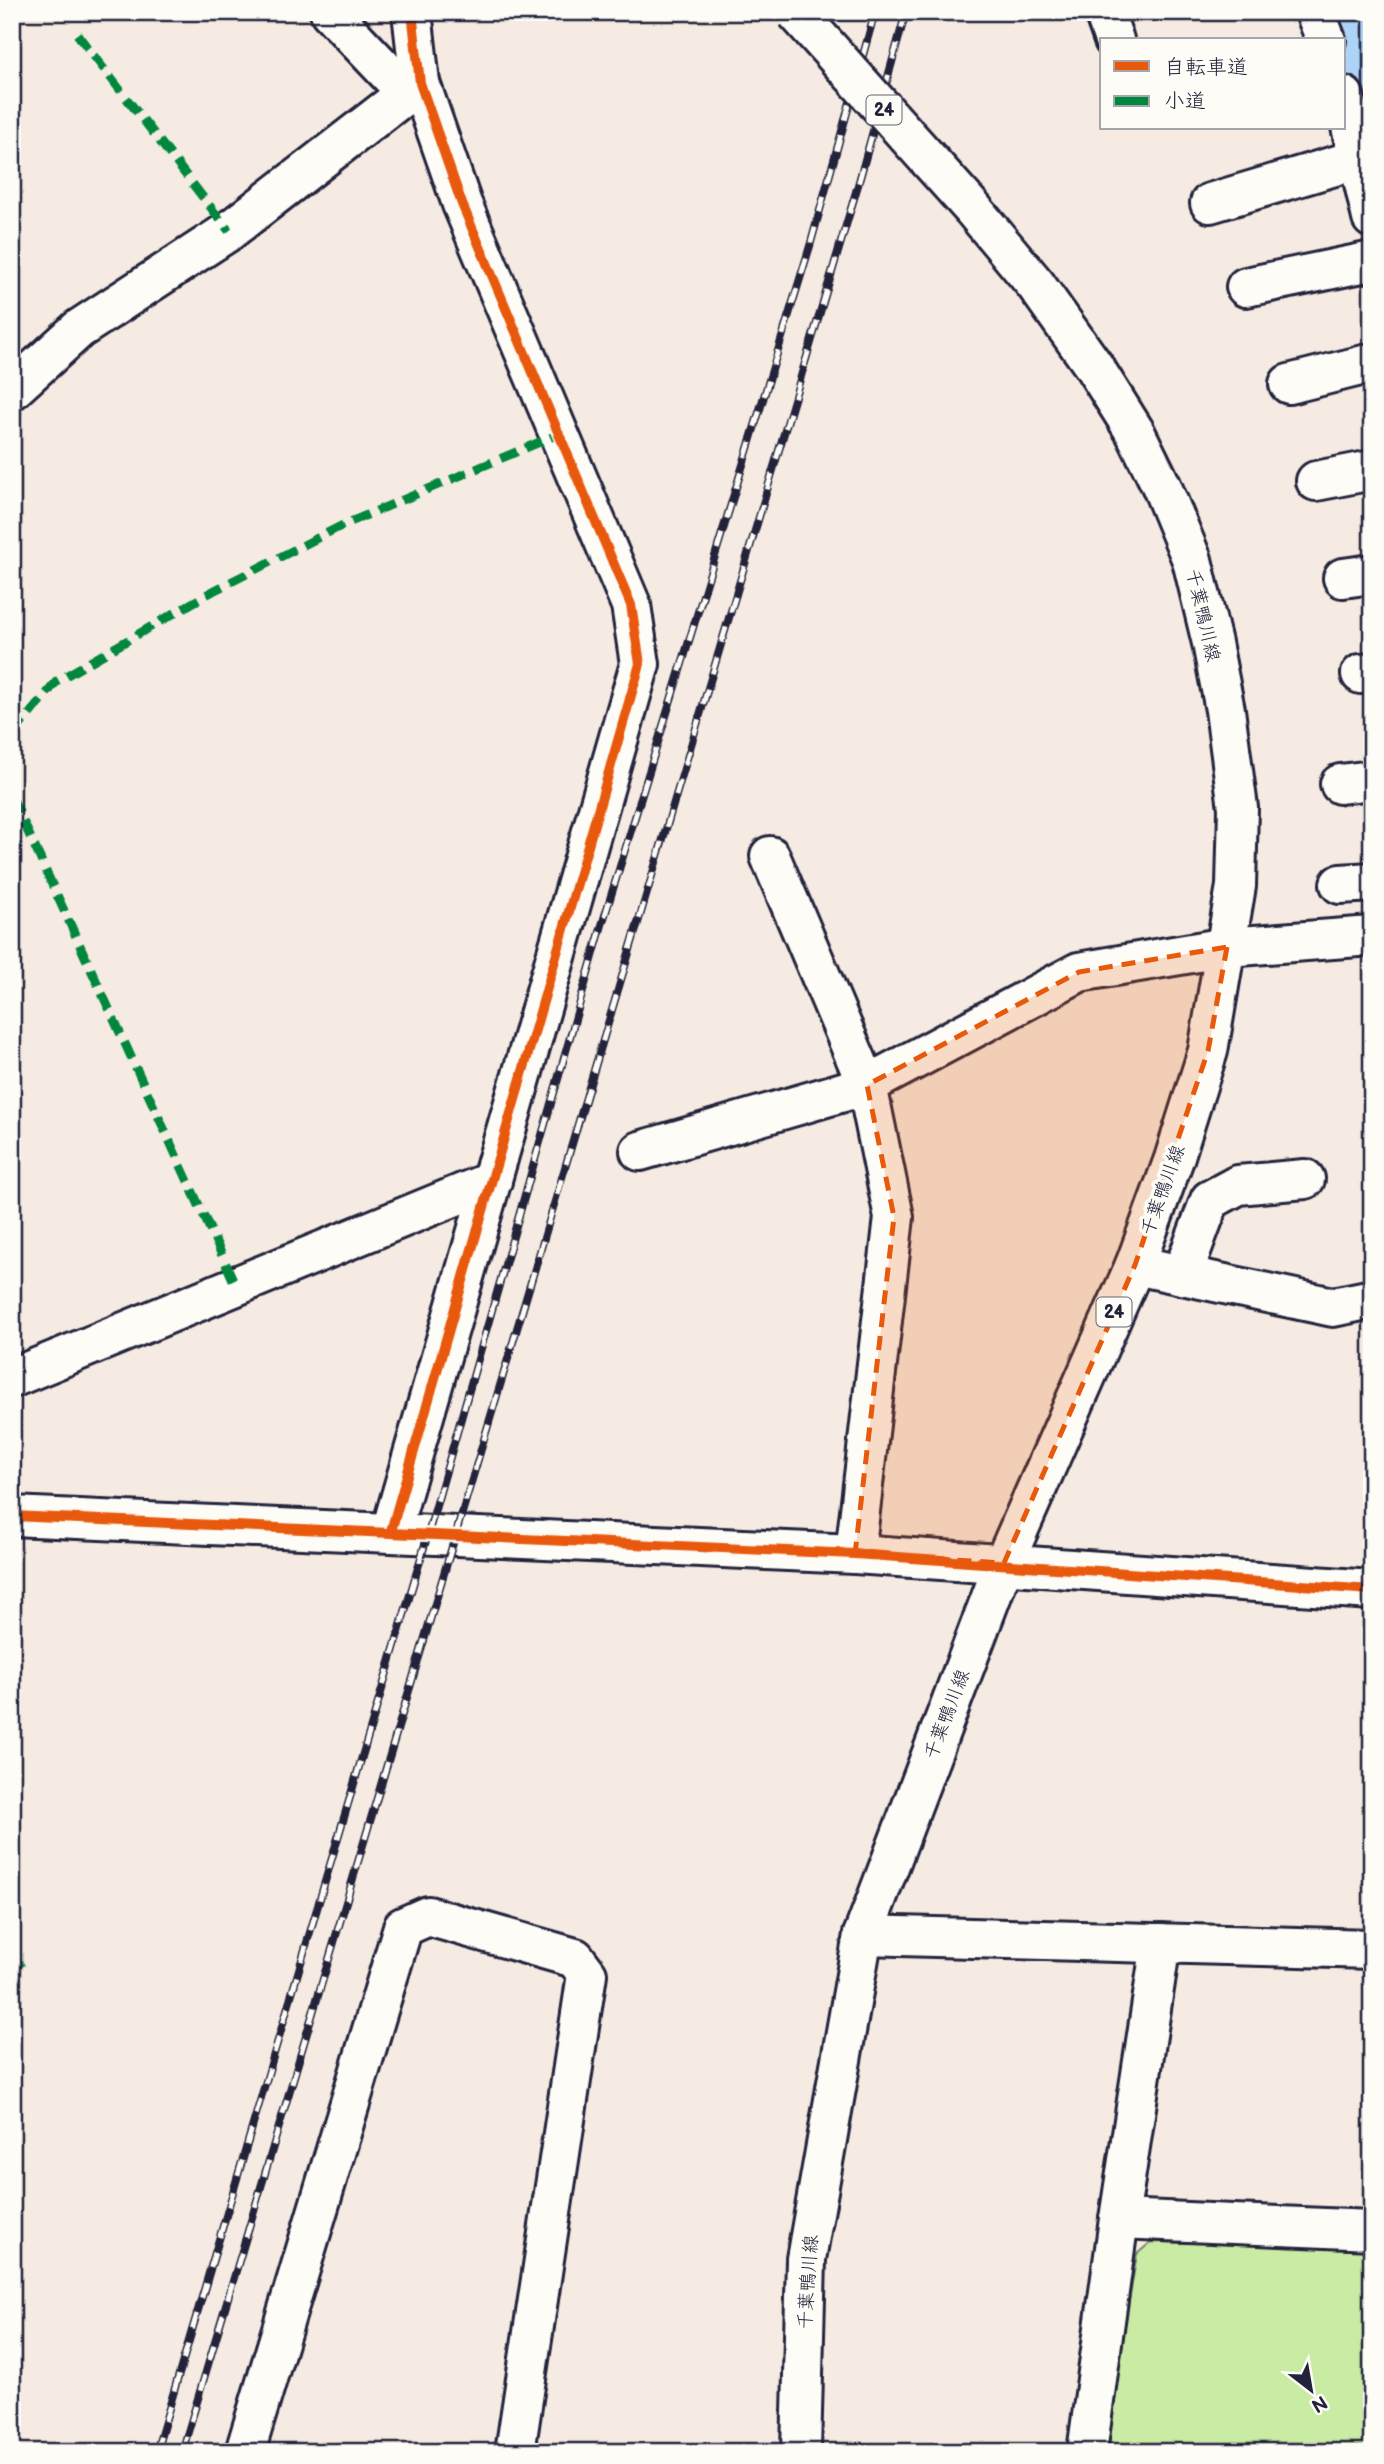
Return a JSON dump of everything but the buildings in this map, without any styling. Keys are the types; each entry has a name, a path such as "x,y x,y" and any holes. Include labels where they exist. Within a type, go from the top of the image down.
{"street":[{"path":"330,12 413,88"},
{"path":"391,1531 640,664 631,605 413,88 412,12"},
{"name":"千葉鴨川線","path":"796,12 972,208 1036,285 1093,365 1135,432 1162,486 1192,560 1223,697 1238,808 1236,886 1227,947 1208,1051 1174,1159 1135,1265 1004,1563 863,1935 806,2259 801,2452"},
{"path":"1104,12 1113,38"},
{"path":"1315,12 1325,38"},
{"path":"12,390 79,329 229,231 413,88"},
{"path":"1346,105 1372,218"},
{"path":"1209,203 1358,159"},
{"path":"1246,287 1372,261"},
{"path":"1289,384 1372,363"},
{"path":"1316,481 1372,470"},
{"path":"770,856 867,1085 894,1217 855,1554"},
{"path":"640,1151 867,1085 1079,972 1227,947 1372,936"},
{"path":"1182,1275 1210,1200 1238,1185 1305,1179"},
{"path":"12,1378 492,1181"},
{"path":"1135,1265 1333,1307 1372,1299"},
{"path":"12,1516 855,1554 1372,1590"},
{"path":"246,2452 403,1927 428,1916 575,1958 587,1974 515,2452"},
{"path":"863,1935 1372,1949"},
{"path":"1087,2452 1161,1943"},
{"path":"1119,2219 1372,2230"}],"highlighted area":[{"path":"1227,947 1208,1051 1135,1265 1004,1563 855,1554 894,1217 867,1085 1079,972"}],"green space":[{"path":"1151,2242 1372,2247 1372,2452 1104,2452 1137,2254"}],"waterway":[{"path":"1345,12 1360,51 1372,99"}],"railway":[{"path":"156,2452 428,1534 602,925 810,246 875,12"},
{"path":"182,2452 858,185 906,12"}],"marked path":[{"path":"77,34 229,231"},
{"path":"12,735 57,681 213,591 341,526 559,434"},
{"path":"12,797 236,1286"},
{"path":"12,1952 22,1969"}],"cycle path":[{"path":"391,1531 640,664 631,605 462,204 420,83 412,12"},
{"path":"12,1516 855,1554 1372,1590"}]}
